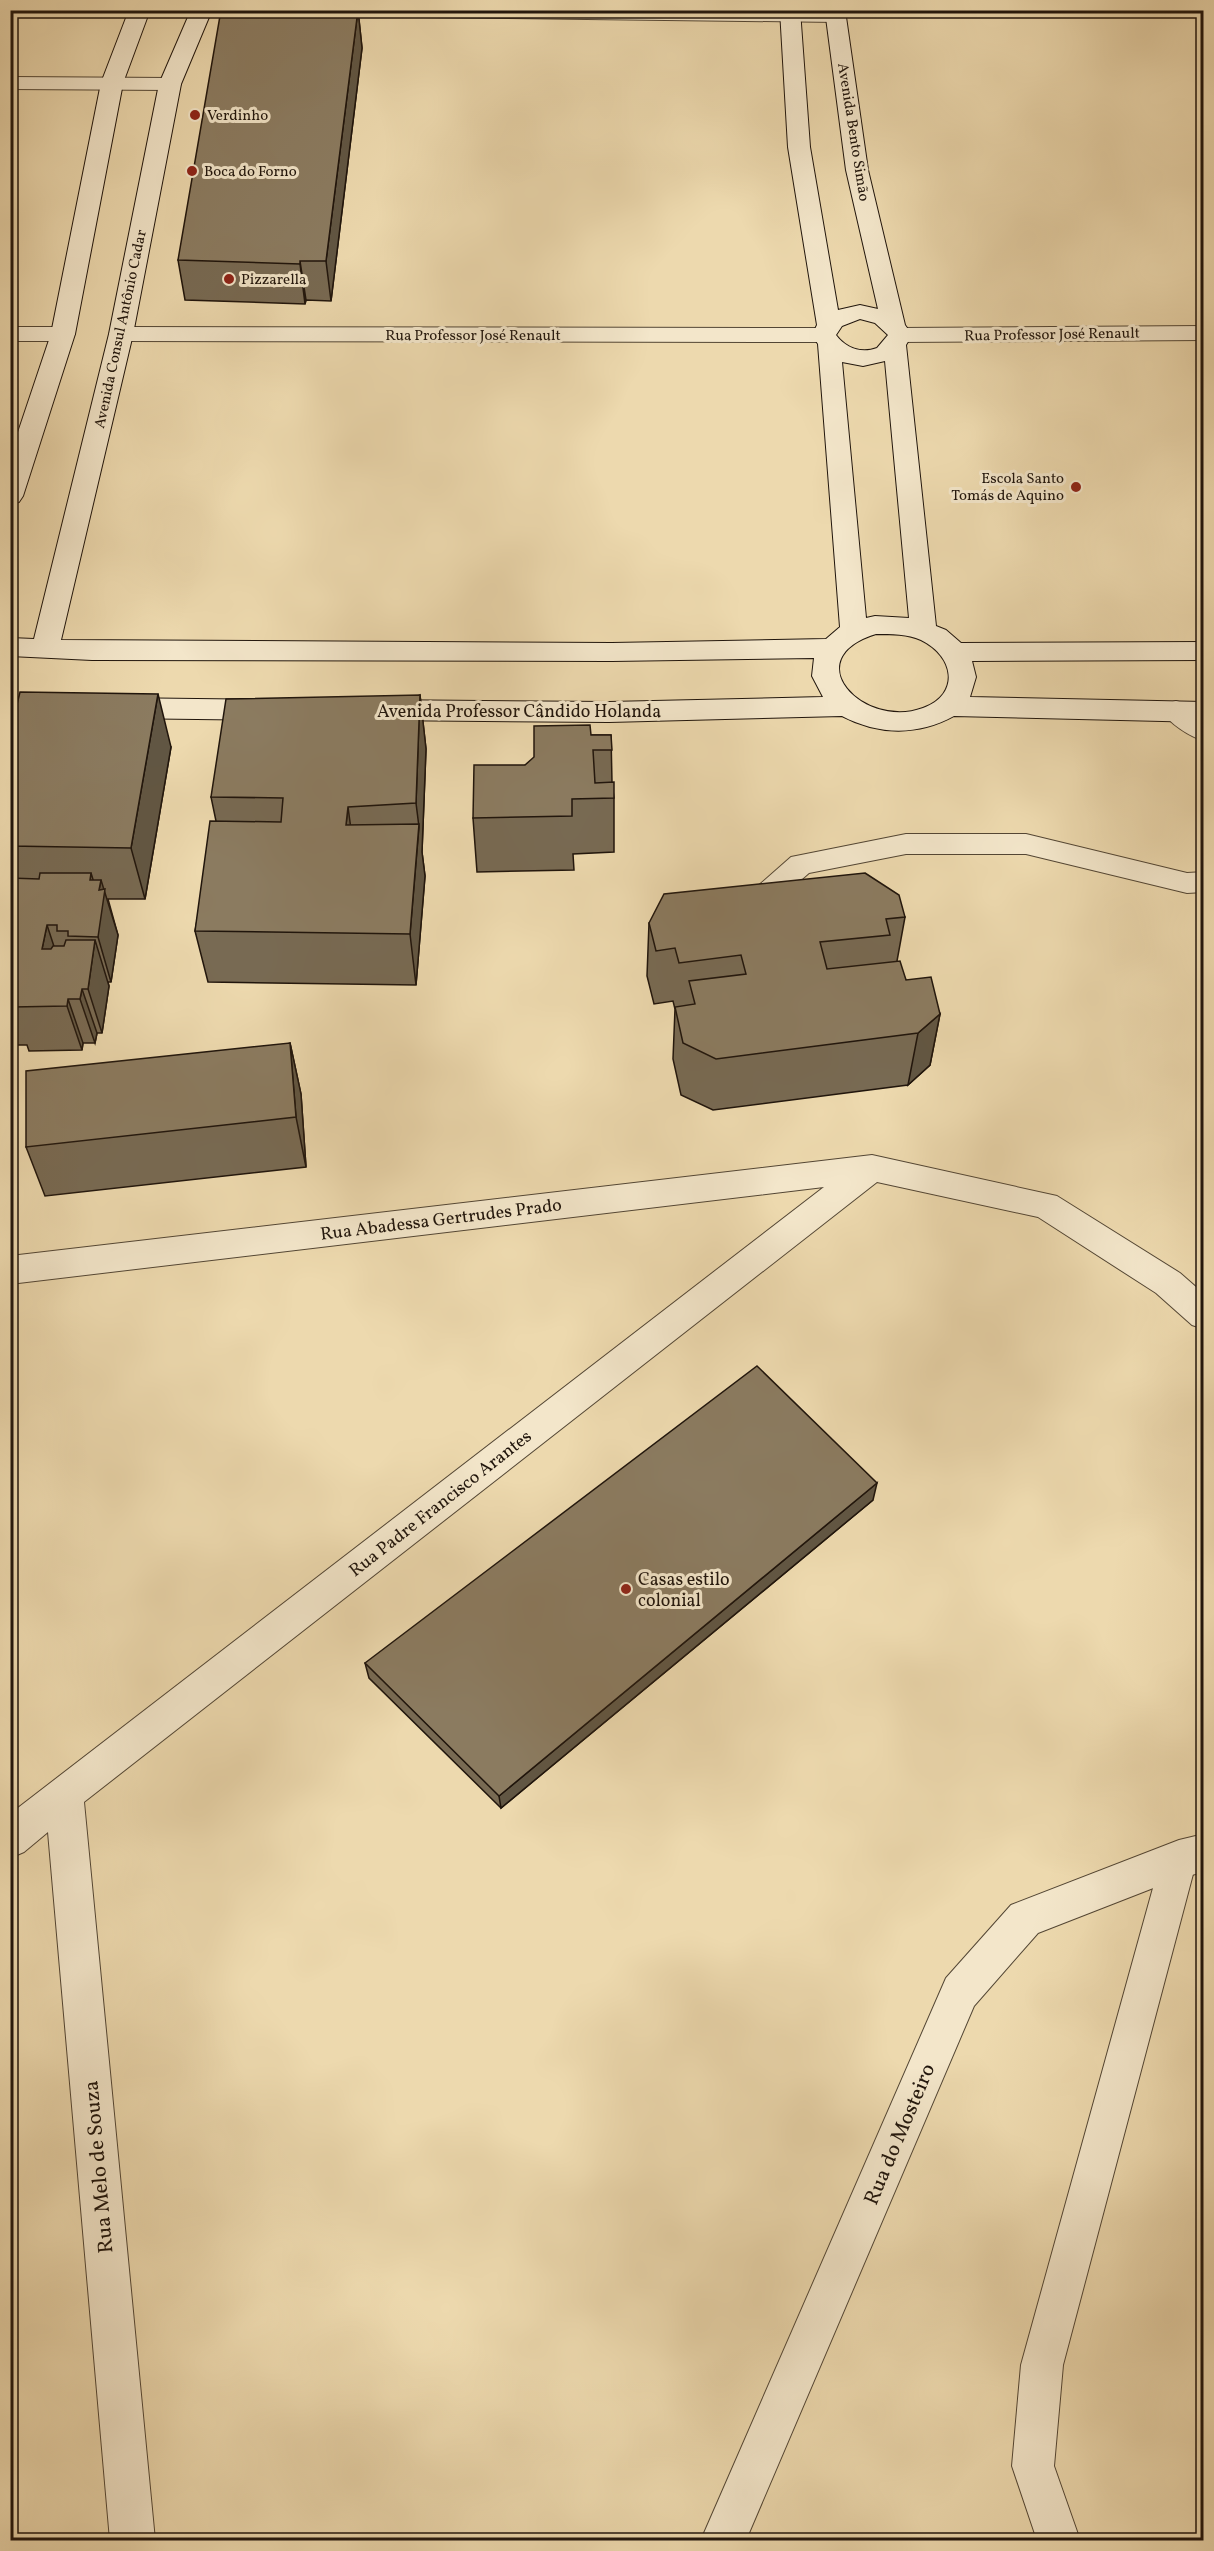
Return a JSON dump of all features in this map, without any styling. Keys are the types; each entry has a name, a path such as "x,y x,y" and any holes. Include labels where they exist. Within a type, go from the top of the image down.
{"street":[{"path":"10,496 63,334 112,83 140,10"},
{"name":"Avenida Consul Antônio Cadar","path":"45,650 121,334 170,84 202,10"},
{"path":"336,10 836,13"},
{"path":"10,647 45,650 612,652 843,640 875,625 900,625 923,630 946,643 955,652 962,666 964,680 960,694 949,706 938,713 908,721 875,718 859,714 846,706 836,697 826,681 825,663 843,640 827,335 799,147 790,13"},
{"name":"Avenida Bento Simão","path":"836,13 857,170 897,335 923,630"},
{"path":"10,83 170,84"},
{"path":"860,312 879,315 897,335 883,356 864,359 844,355 827,335 841,315 860,312"},
{"name":"Rua Professor José Renault","path":"897,335 1203,333"},
{"path":"10,334 63,334"},
{"name":"Rua Professor José Renault","path":"121,334 827,335"},
{"path":"10,662 45,650"},
{"path":"955,652 1203,651"},
{"name":"Avenida Professor Cândido Holanda","path":"358,710 609,712 846,706"},
{"path":"949,706 1190,711 1203,731"},
{"path":"10,707 298,710"},
{"name":"Rua Abadessa Gertrudes Prado","path":"10,1270 872,1168 1046,1205 1168,1283 1203,1315"},
{"name":"Rua Padre Francisco Arantes","path":"10,1839 64,1794 872,1168"},
{"name":"Rua Melo de Souza","path":"64,1794 132,2541"},
{"name":"Rua do Mosteiro","path":"723,2541 960,1992 1025,1919 1191,1856"}],"lane":[{"path":"768,893 801,864 906,844 1026,844 1187,883 1203,882"},
{"path":"1058,2541 1033,2466 1042,2365 1191,1856"}],"building":[{"path":"221,10 358,10 326,261 300,261 300,264 178,260"},
{"path":"20,692 158,694 131,848 10,846 10,733"},
{"path":"420,695 416,803 348,807 346,825 419,824 410,934 195,931 210,821 281,822 283,798 211,797 226,699"},
{"path":"590,725 591,735 611,735 612,750 593,750 595,783 614,782 614,798 572,799 572,816 473,818 474,765 525,765 534,757 534,726"},
{"path":"40,873 91,873 90,880 101,880 99,890 105,889 98,937 68,936 68,931 57,931 57,925 47,925 42,949 64,946 66,940 95,940 88,989 82,989 80,999 68,999 67,1006 13,1007 14,1000 10,1000 10,878 39,879"},
{"path":"865,873 899,895 905,917 886,919 890,935 820,942 827,969 900,961 906,980 931,977 940,1014 918,1033 716,1059 683,1043 675,1007 695,1004 689,981 746,974 741,955 679,963 675,948 656,951 649,923 664,894"},
{"path":"290,1043 296,1117 26,1147 26,1071"},
{"name":"Casas estilo colonial","path":"757,1366 877,1483 499,1796 365,1663"}],"place":[{"name":"Verdinho","path":"195,115"},
{"name":"Boca do Forno","path":"192,171"},
{"name":"Pizzarella","path":"229,279"},
{"name":"Escola Santo Tomás de Aquino","path":"1076,487"},
{"name":"Casas estilo colonial","path":"626,1589"}]}
